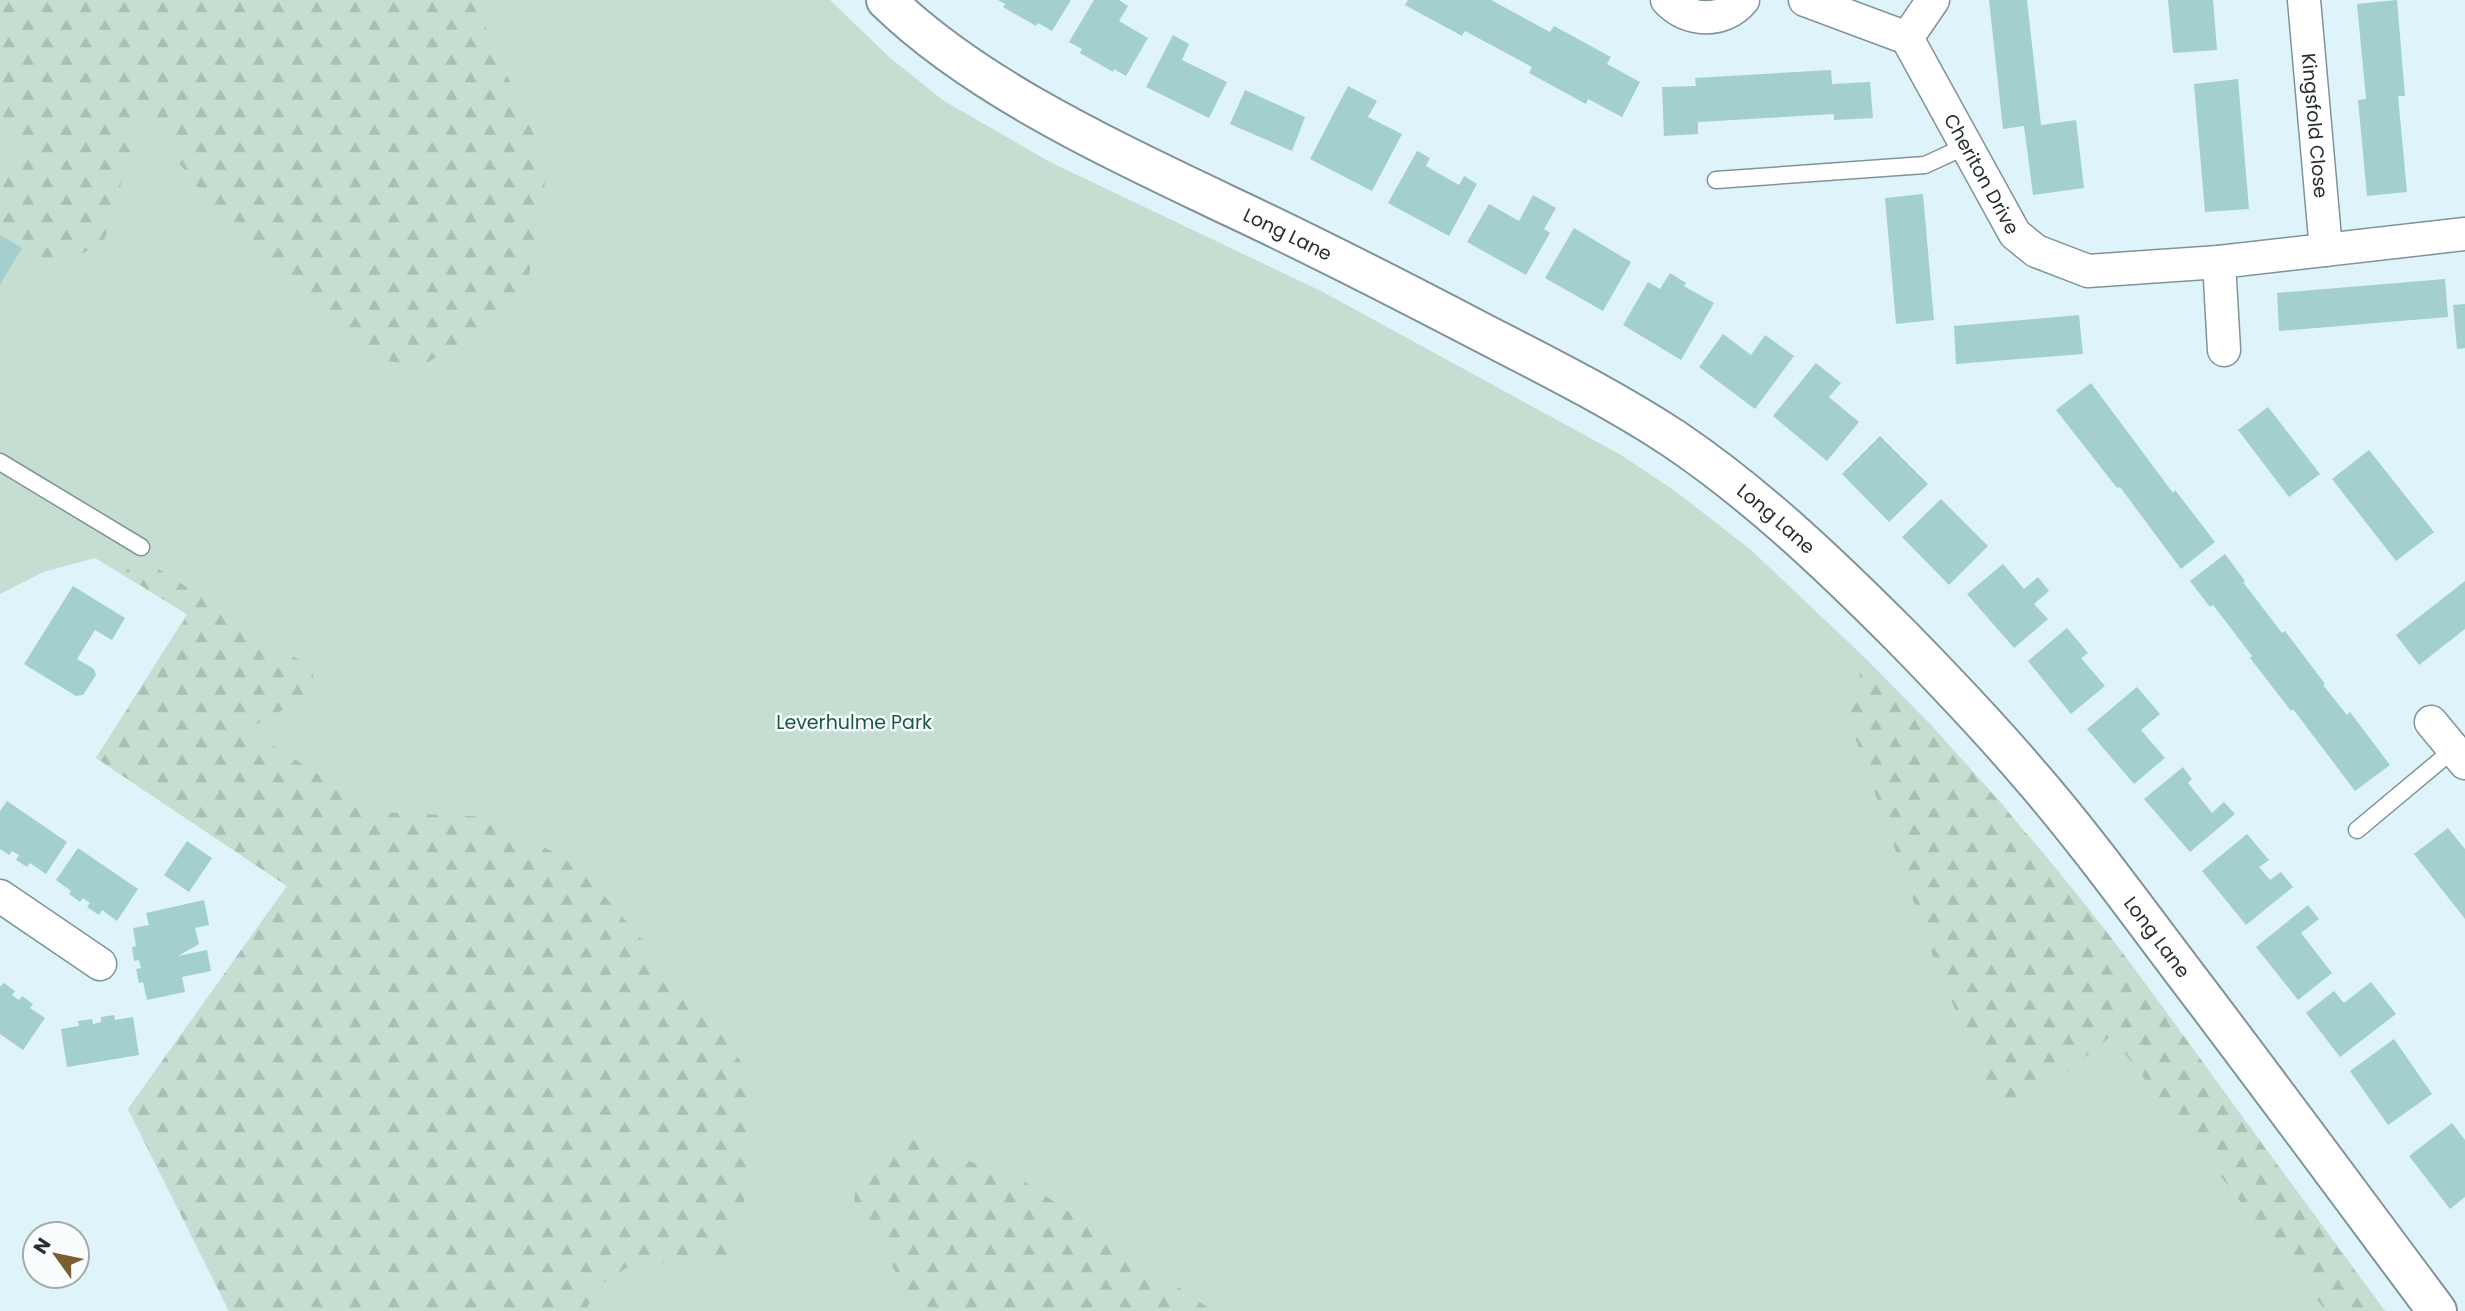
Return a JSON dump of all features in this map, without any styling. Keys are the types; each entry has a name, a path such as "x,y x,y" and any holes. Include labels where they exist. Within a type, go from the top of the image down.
{"street":[{"name":"Long Lane","path":"886,0 950,53 1014,94 1112,149 1332,254 1573,379 1671,437 1755,500 1810,547 1874,609 2029,774 2203,997 2437,1311"},
{"path":"1667,0 1688,15 1705,18 1727,13 1743,0"},
{"path":"1805,0 1907,38 1933,0"},
{"name":"Kingsfold Close","path":"2304,0 2326,250"},
{"name":"Cheriton Drive","path":"1907,38 2015,234 2036,251 2088,271 2219,262 2465,234"},
{"path":"2219,262 2224,351"},
{"path":"2431,722 2459,756"},
{"path":"0,896 100,964"}],"lane":[{"path":"1716,180 1924,166 1966,146"},
{"path":"0,462 141,547"},
{"path":"2357,830 2459,756"}],"green space":[{"name":"Leverhulme Park","path":"0,0 830,0 889,57 944,101 1050,162 1323,292 1621,455 1675,491 1751,550 1864,657 1932,726 2002,804 2123,954 2385,1311 229,1311 128,1109 287,886 96,758 187,614 95,558 43,572 0,594"},
{"path":"0,0 473,0 548,166 523,309 421,366 373,359 217,213 142,114 104,241 69,261 47,261 0,232 0,175 23,135 0,121"},
{"path":"137,555 313,669 314,693 247,729 378,812 492,817 580,868 723,1033 752,1080 744,1200 727,1262 633,1264 601,1284 585,1311 229,1311 128,1109 287,886 96,758 188,615 124,575"},
{"path":"1864,657 1933,728 2064,878 2158,1000 2385,1311 2326,1311 2111,1036 2005,1123 1938,970 1849,720"},
{"path":"905,1137 1027,1183 1213,1311 918,1311 854,1200 856,1185 885,1143"}],"building":[{"path":"998,0 1071,0 1052,31 1038,23 1036,26 1003,7 1005,4"},
{"path":"1094,0 1119,0 1128,6 1119,21 1148,38 1126,76 1114,69 1113,72 1080,53 1082,49 1069,42"},
{"path":"1408,0 1491,0 1550,32 1554,26 1611,57 1607,64 1640,82 1622,117 1588,99 1586,104 1529,73 1532,67 1465,31 1462,36 1405,5"},
{"path":"1989,0 2027,0 2041,125 2076,120 2084,188 2033,195 2024,126 2003,129"},
{"path":"2168,0 2213,0 2217,50 2173,53"},
{"path":"2397,0 2405,96 2398,96 2407,192 2367,196 2358,100 2366,99 2357,4"},
{"path":"1173,35 1189,44 1182,60 1227,82 1209,118 1146,87"},
{"path":"1831,70 1832,84 1870,82 1873,118 1834,120 1834,114 1698,122 1698,134 1664,136 1662,87 1696,86 1695,78"},
{"path":"2238,79 2249,209 2205,212 2194,84"},
{"path":"1348,86 1377,101 1368,117 1402,134 1372,191 1310,159"},
{"path":"1245,90 1305,117 1292,151 1230,124"},
{"path":"1417,151 1430,158 1426,166 1459,185 1464,176 1477,184 1449,236 1388,203"},
{"path":"1923,194 1934,320 1896,324 1885,198"},
{"path":"1533,195 1556,208 1544,229 1550,233 1526,275 1467,242 1489,204 1519,221"},
{"path":"1574,228 1631,262 1603,311 1545,278"},
{"path":"0,235 22,248 0,285"},
{"path":"1670,273 1686,283 1684,286 1714,303 1681,360 1623,325 1648,282 1660,289"},
{"path":"2445,279 2448,317 2279,331 2277,293"},
{"path":"2465,304 2465,348 2457,349 2453,305"},
{"path":"2079,315 2083,354 1956,364 1954,326"},
{"path":"1723,334 1751,355 1765,335 1794,356 1755,409 1699,367"},
{"path":"1816,363 1841,383 1829,397 1859,422 1827,461 1773,416"},
{"path":"2091,383 2173,493 2175,490 2215,542 2181,569 2120,487 2117,488 2056,410"},
{"path":"2268,407 2320,474 2289,497 2238,430"},
{"path":"1880,436 1928,484 1889,522 1842,474"},
{"path":"2369,450 2434,532 2396,561 2332,479"},
{"path":"1941,499 1988,546 1949,585 1902,537"},
{"path":"2225,554 2282,633 2285,631 2325,684 2323,685 2347,715 2350,712 2390,765 2355,791 2293,709 2291,711 2250,658 2252,656 2213,605 2210,607 2190,581"},
{"path":"2003,564 2024,589 2038,577 2049,591 2034,604 2048,619 2014,648 1967,594"},
{"path":"2465,581 2465,629 2419,665 2396,635"},
{"path":"73,586 125,618 112,640 95,630 77,659 94,669 96,675 83,695 76,696 24,664"},
{"path":"2067,628 2088,653 2081,658 2105,686 2071,714 2028,661"},
{"path":"2137,687 2160,714 2141,730 2165,758 2134,784 2087,729"},
{"path":"2183,767 2192,779 2188,783 2212,813 2224,802 2235,814 2190,852 2144,799"},
{"path":"7,801 67,842 46,874 30,863 27,867 16,860 19,855 12,851 9,855 0,849 0,811"},
{"path":"2448,828 2465,849 2465,919 2414,854"},
{"path":"2247,834 2269,860 2259,867 2270,880 2281,872 2293,887 2246,925 2202,871"},
{"path":"187,841 212,858 189,892 164,875"},
{"path":"78,848 138,889 117,921 102,910 99,915 87,907 90,903 83,898 80,902 56,880"},
{"path":"204,900 209,925 195,928 199,944 178,956 207,950 211,971 182,977 185,992 147,1000 143,982 139,983 136,969 141,968 139,960 134,961 132,947 136,946 133,928 149,925 146,913"},
{"path":"2308,905 2319,919 2301,933 2332,973 2298,1000 2256,947"},
{"path":"2371,982 2396,1014 2340,1057 2306,1013 2334,991 2344,1003"},
{"path":"4,983 15,991 12,995 19,1000 22,996 33,1004 30,1008 45,1018 23,1050 0,1034 0,987"},
{"path":"114,1015 115,1020 133,1017 139,1055 67,1067 61,1029 79,1026 78,1021 92,1019 93,1024 101,1022 101,1017"},
{"path":"2394,1039 2432,1094 2388,1125 2350,1071"},
{"path":"2452,1123 2465,1140 2465,1197 2450,1209 2409,1156"}]}
